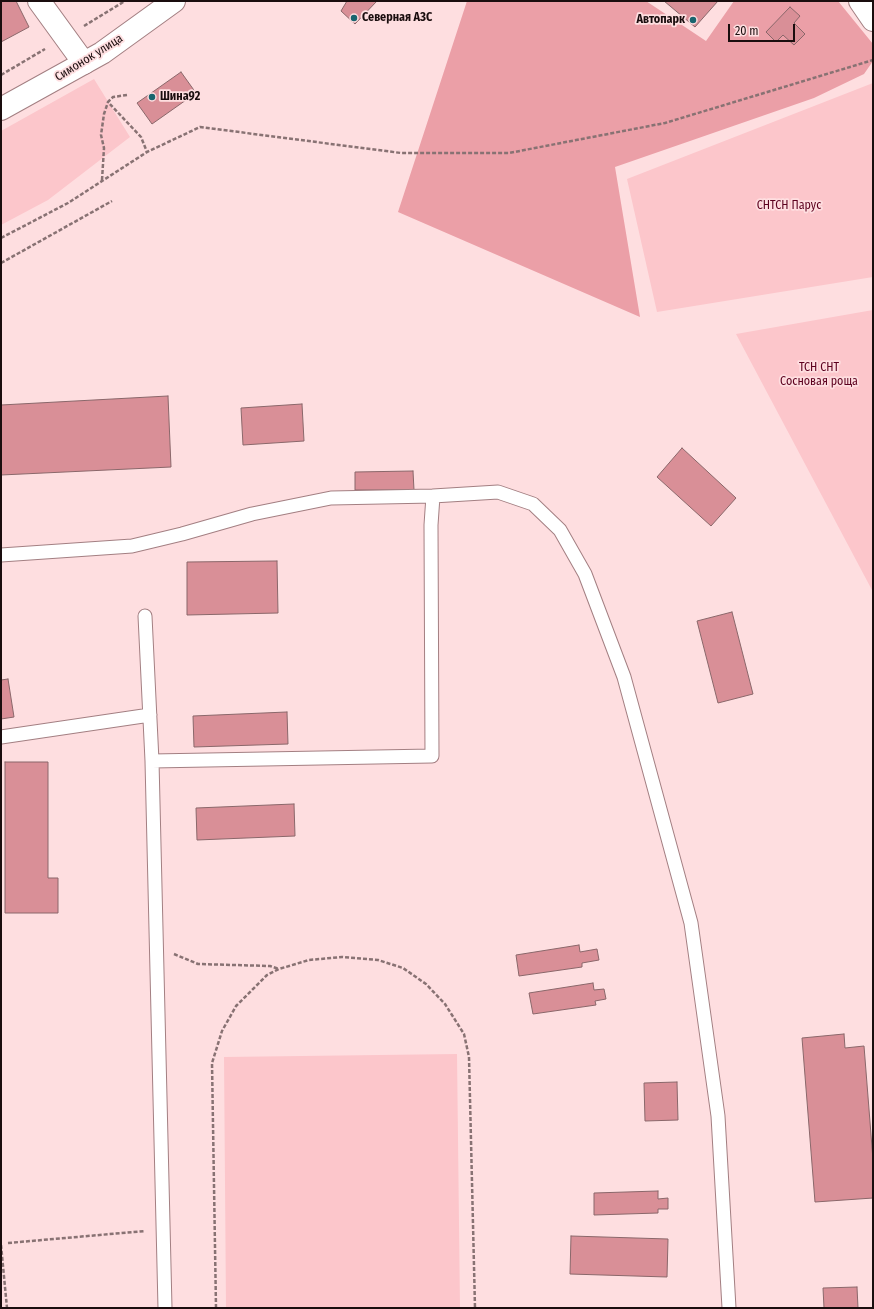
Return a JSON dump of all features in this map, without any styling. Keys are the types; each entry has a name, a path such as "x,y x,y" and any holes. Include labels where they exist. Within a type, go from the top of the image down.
{"street":[{"path":"39,1 84,63"},
{"name":"Симонок улица","path":"1,109 102,53 174,1"},
{"path":"860,1 873,20"}],"lane":[{"path":"1,555 132,546 182,534 252,514 331,498 433,496 498,492 533,504 560,530 585,574 624,677 691,923 718,1116 729,1308"},
{"path":"152,761 432,756 430,525 433,496"},
{"path":"145,616 152,761 165,1308"},
{"path":"1,737 150,715"}],"path":[{"path":"1,238 68,203 147,152 200,127 401,153 509,153 665,123 873,60"},
{"path":"102,180 104,148 101,135 104,114 108,102 113,97 127,95"},
{"path":"108,102 140,137 147,152"},
{"path":"1,263 112,200"},
{"path":"157,948 198,964 270,966 279,969"},
{"path":"216,1308 212,1063 222,1031 236,1006 267,976 279,969 309,960 342,957 378,960 403,968 431,989 445,1004 464,1034 469,1057 475,1308"},
{"path":"8,1243 163,1229"},
{"path":"1,1245 7,1308"}],"green space":[{"path":"94,79 130,137 48,200 1,225 1,131"},
{"name":"СНТСН Парус","path":"873,83 873,277 657,312 627,179"},
{"name":"ТСН СНТ Сосновая роща","path":"873,310 873,592 736,334"},
{"path":"457,1054 460,1308 226,1308 224,1057"}],"shaded area":[{"path":"467,1 646,1 706,41 734,1 838,1 873,44 873,61 864,74 814,98 615,167 640,317 398,212"}],"building":[{"path":"1,1 16,1 29,27 1,42"},
{"name":"Северная АЗС","path":"347,1 377,1 355,24 341,11"},
{"path":"664,1 718,1 695,27"},
{"path":"790,7 800,16 794,23 805,34 794,45 783,35 776,42 766,32"},
{"path":"181,72 196,93 152,124 137,103"},
{"path":"168,396 171,467 1,475 1,405"},
{"path":"302,404 304,441 243,445 241,408"},
{"path":"682,448 736,498 711,526 657,477"},
{"path":"413,471 414,490 355,490 355,472"},
{"path":"277,561 278,613 187,615 187,562"},
{"path":"732,612 753,694 718,703 697,621"},
{"path":"8,679 14,717 1,719 1,680"},
{"path":"287,712 288,744 194,747 193,716"},
{"path":"5,762 48,762 48,878 58,878 58,913 5,913"},
{"path":"294,804 295,836 197,840 196,808"},
{"path":"579,945 580,952 597,949 599,960 582,963 582,967 519,976 516,955"},
{"path":"593,983 594,990 604,989 606,999 595,1001 596,1005 533,1014 529,993"},
{"path":"844,1034 845,1048 864,1046 873,1160 873,1198 815,1202 802,1038"},
{"path":"677,1082 678,1120 645,1121 644,1083"},
{"path":"658,1191 658,1199 668,1198 668,1209 658,1209 658,1213 594,1215 594,1193"},
{"path":"571,1236 668,1239 667,1277 570,1274"},
{"path":"857,1287 858,1308 824,1308 823,1288"}],"place":[{"name":"Северная АЗС","path":"354,18"},
{"name":"Автопарк","path":"693,20"},
{"name":"Шина92","path":"152,97"}]}
